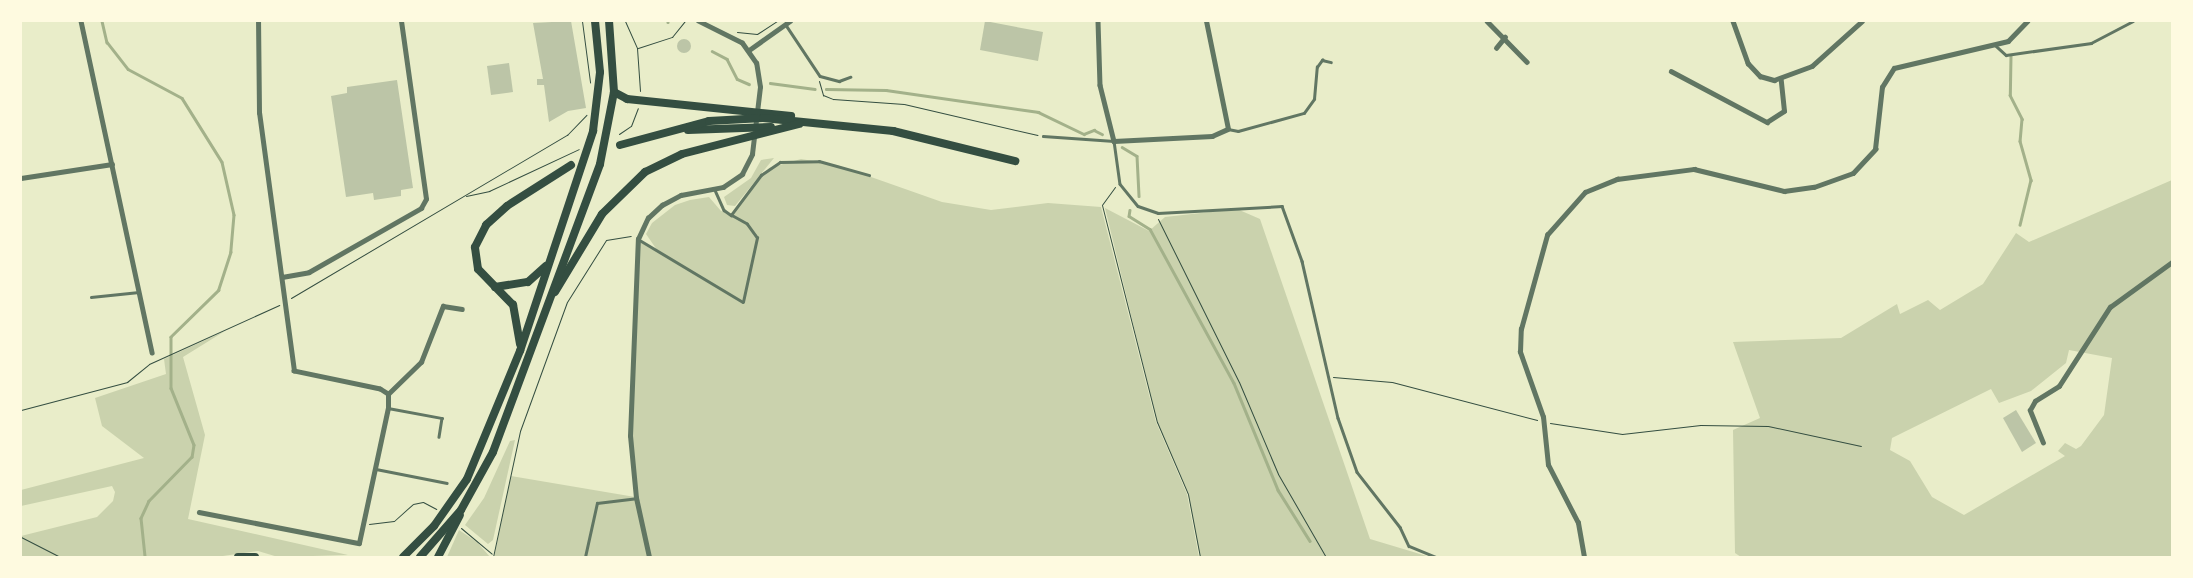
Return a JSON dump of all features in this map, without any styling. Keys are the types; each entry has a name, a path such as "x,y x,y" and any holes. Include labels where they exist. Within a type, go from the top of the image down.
{"main road":[{"path":"403,557 455,500 483,448 520,350 593,131 600,72 595,21"},
{"path":"438,557 493,452 594,179 608,134 614,92 610,21"},
{"path":"614,92 627,99 773,112 813,121"},
{"path":"620,145 734,118 813,121 893,131 1015,160"},
{"path":"544,311 602,214 645,172 682,154 781,127 813,121"},
{"path":"674,131 781,127"},
{"path":"520,350 517,314 478,269 479,236 507,206 571,165"},
{"path":"495,287 528,282 550,262"},
{"path":"420,557 461,510"},
{"path":"238,557 255,557"}],"street":[{"path":"81,21 152,352"},
{"path":"258,21 259,112 294,371 380,388 388,394"},
{"path":"282,277 308,272 421,208 426,198 402,21"},
{"path":"649,557 636,498 630,436 638,239 648,218 662,205 681,196 715,190 736,180 751,158 760,87 759,71 749,50 732,36 698,21"},
{"path":"749,50 790,21"},
{"path":"1098,21 1100,85 1114,141 1212,136 1228,129 1206,21"},
{"path":"1487,21 1505,37 1527,62"},
{"path":"1733,21 1753,70 1767,79 1781,80 1812,66 1862,21"},
{"path":"1584,557 1578,523 1548,465 1544,422 1522,362 1521,329 1544,239 1585,192 1608,181 1684,169 1766,190 1796,190 1831,182 1853,173 1875,149 1882,86 1894,68 1995,45 2020,34 2027,21"},
{"path":"1496,48 1505,37"},
{"path":"1670,71 1767,122 1784,111 1781,80"},
{"path":"21,178 112,164"},
{"path":"2043,443 2030,410 2035,401 2059,386 2110,307 2172,262"},
{"path":"199,512 359,543 388,408 388,394 421,362 443,306 462,309"}],"lane":[{"path":"1995,45 2006,55 2091,43 2133,21"},
{"path":"785,24 820,76 838,81 850,77"},
{"path":"1228,129 1238,131 1304,113 1314,98 1316,67 1322,60 1331,62"},
{"path":"1043,136 1114,141 1120,184 1138,206 1158,213 1282,206 1302,261 1330,377 1357,472 1400,526 1409,546 1436,557"},
{"path":"731,215 761,175 780,162 819,161 869,175"},
{"path":"638,239 743,302 757,238 747,224 724,210 715,190"},
{"path":"91,298 140,292"},
{"path":"388,408 442,418 439,437"},
{"path":"376,468 447,484"},
{"path":"585,557 597,503 636,498"}],"path":[{"path":"582,21 591,84"},
{"path":"626,21 637,48 672,38 685,21"},
{"path":"732,36 740,31 757,34 777,21"},
{"path":"820,76 820,90 827,97 904,104 1043,136"},
{"path":"21,410 127,382 163,358 285,302 567,135 590,108"},
{"path":"462,196 489,191 580,148"},
{"path":"1120,184 1106,194 1102,205 1157,422 1188,494 1200,557"},
{"path":"1158,213 1164,237 1239,382 1278,474 1326,557"},
{"path":"493,556 520,432 567,302 606,240 632,236"},
{"path":"1330,377 1392,382 1544,422 1622,434 1700,425 1768,426 1861,446"},
{"path":"364,523 385,524 413,504 432,506"},
{"path":"469,534 493,556"},
{"path":"21,537 60,557"}],"green space":[{"path":"774,158 735,206 727,205 724,197 751,178 761,160"},
{"path":"801,159 837,165 942,202 991,210 1048,203 1101,207 1156,422 1187,494 1199,557 650,557 637,499 631,436 639,241 657,250 646,234 652,223 675,205 690,200 709,197 721,211 732,215 769,168"},
{"path":"2172,180 2172,557 1741,557 1735,553 1733,430 1760,418 1733,342 1841,338 1897,304 1900,314 1928,300 1940,310 1983,284 2016,233 2029,242","holes":["2069,350 2112,358 2104,415 2081,446 2076,449 2065,443 2058,451 2065,456 1964,515 1932,497 1910,461 1890,450 1892,438 1991,389 1999,403 2031,391 2066,363"]},
{"path":"1105,208 1149,231 1165,217 1237,209 1260,219 1370,539 1430,557 1200,557 1188,494 1157,422"},
{"path":"225,331 183,357 205,435 188,519 348,555 278,557 258,551 216,557 21,557 21,536 97,517 113,501 115,492 112,486 21,506 21,490 144,458 102,426 95,398 166,374 164,359"},
{"path":"515,440 493,540 488,544 465,525 484,498 510,441"},
{"path":"511,476 635,497 648,557 494,557"},
{"path":"459,530 477,542 490,557 447,557"}],"building":[{"path":"571,21 586,108 568,111 549,122 544,85 537,85 537,79 543,79 533,23"},
{"path":"985,21 1043,32 1038,61 980,50"},
{"path":"684,39 689,41 691,46 689,51 684,53 679,51 677,46 679,41"},
{"path":"509,63 513,92 491,95 487,66"},
{"path":"397,80 413,188 401,190 401,196 374,200 373,193 346,197 331,96 347,93 347,87"},
{"path":"2016,410 2036,443 2022,452 2003,418"}],"waterway":[{"path":"102,21 107,42 128,69 182,98 222,162 234,215 231,252 219,290 171,337 171,388 194,445 192,457 149,501 141,518 145,557"},
{"path":"712,51 727,59 737,79 749,84"},
{"path":"2011,56 2010,95 2022,119 2020,141 2031,180 2020,225"},
{"path":"770,83 815,89"},
{"path":"826,89 886,90 1038,112 1084,134 1094,130 1102,134"},
{"path":"1122,147 1137,156 1139,196"},
{"path":"1130,210 1129,216 1150,229 1234,383 1278,490 1310,541"}]}
